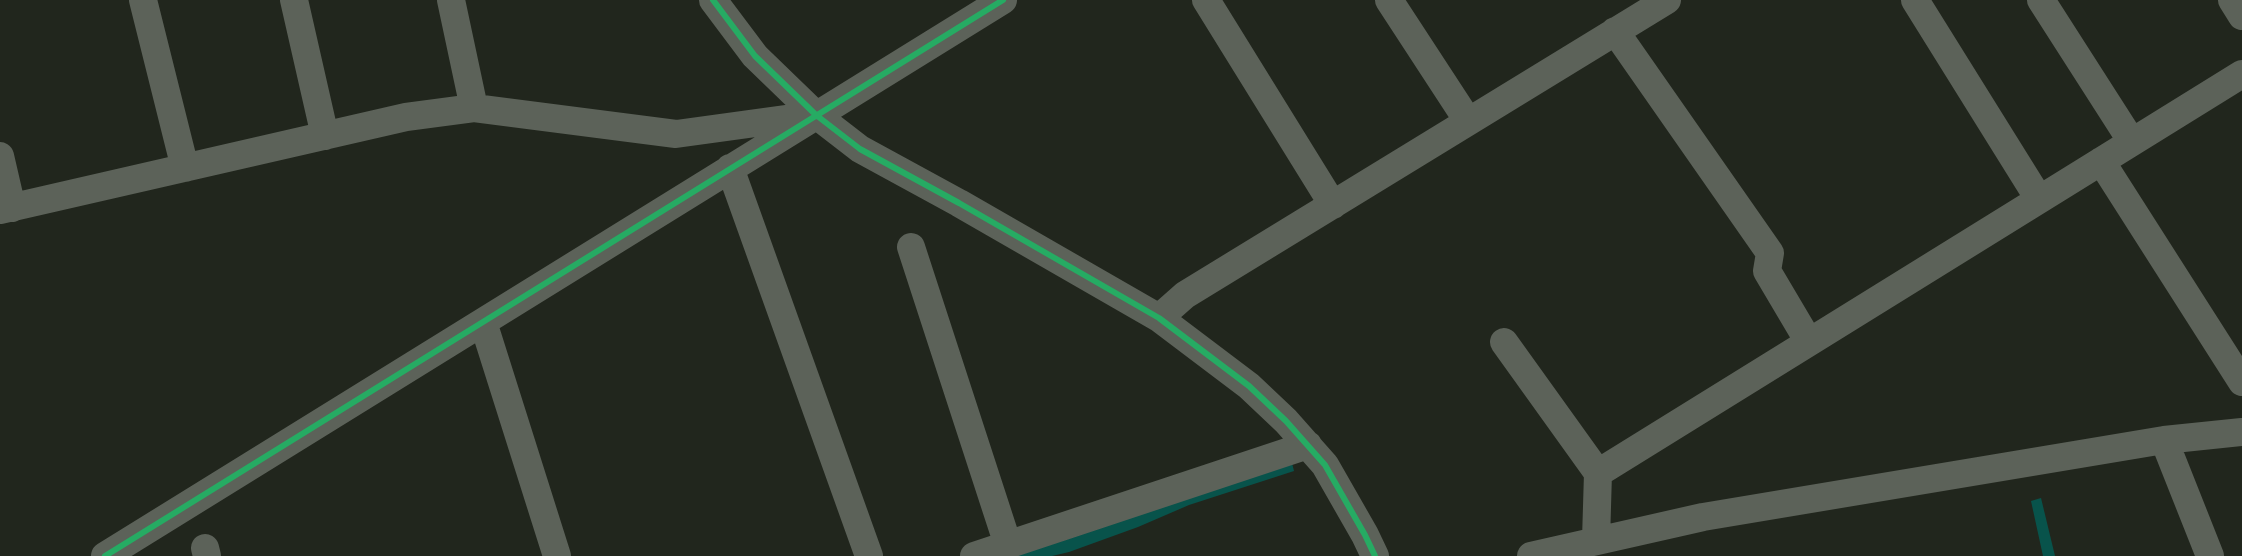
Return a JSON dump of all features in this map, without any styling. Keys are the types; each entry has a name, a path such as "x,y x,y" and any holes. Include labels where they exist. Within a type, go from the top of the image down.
{"street":[{"path":"143,0 184,168"},
{"path":"294,0 325,136"},
{"path":"451,0 474,108"},
{"path":"713,0 755,56 816,115 860,149 959,203 1158,318 1249,386 1286,421 1325,465 1375,556"},
{"path":"1206,0 1333,205"},
{"path":"1389,0 1468,121"},
{"path":"1158,318 1185,295 1667,0"},
{"path":"1915,0 2039,199"},
{"path":"2041,0 2132,142"},
{"path":"2232,0 2242,16"},
{"path":"105,556 1000,1"},
{"path":"1615,32 1770,253 1767,271 1809,342"},
{"path":"1598,472 2242,74"},
{"path":"0,156 6,209 406,117 474,108 676,134 816,115"},
{"path":"2101,161 2242,382"},
{"path":"730,168 869,556"},
{"path":"911,248 1008,545"},
{"path":"483,322 557,556"},
{"path":"1504,342 1598,472 1596,540"},
{"path":"1531,556 1703,517 2164,440 2242,432"},
{"path":"2164,440 2207,549"},
{"path":"974,556 1308,445"}],"water":[{"path":"1291,459 1294,471 1189,505 1138,527 1069,552 1052,556 993,556"},
{"path":"2041,498 2055,556 2043,556 2031,501"}],"cycle path":[{"path":"713,0 755,56 816,115 860,149 959,203 1159,318 1249,386 1286,421 1325,465 1375,556"},
{"path":"105,556 1003,0"}]}
